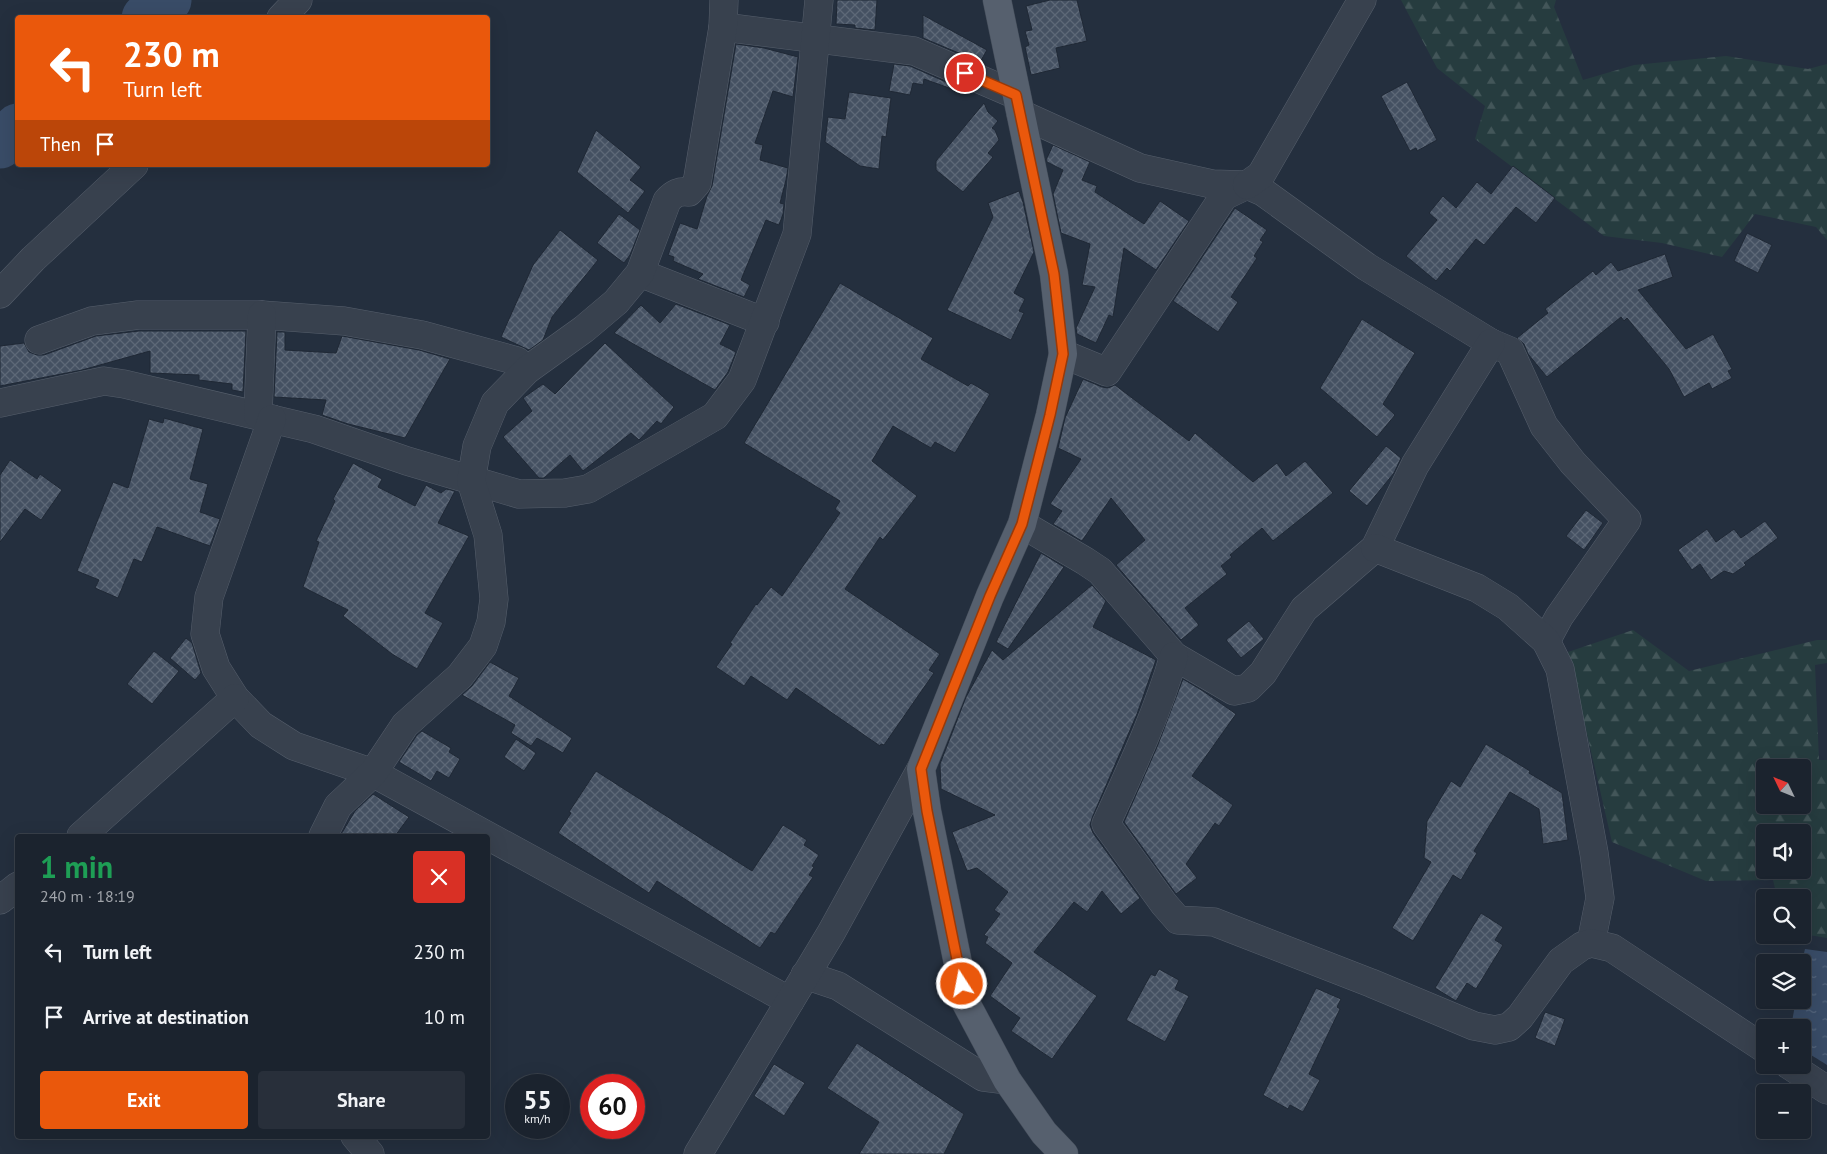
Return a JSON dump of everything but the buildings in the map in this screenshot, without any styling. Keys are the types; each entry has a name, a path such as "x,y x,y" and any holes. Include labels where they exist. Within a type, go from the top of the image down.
{"main road":[{"path":"997,0 1054,274 1063,354 1050,415 1022,524 990,596 921,769 927,811 966,1003 1007,1080 1044,1134 1064,1154"}],"street":[{"path":"284,15 298,0"},
{"path":"324,834 338,806 374,773 405,726 460,676 483,646 491,622 494,599 488,535 472,481 477,446 495,403 527,370 584,329 616,302 640,273 667,201 673,194 680,191 689,192 697,183 723,27 724,0"},
{"path":"0,403 104,381 124,384 314,429 407,461 519,494 565,493 588,489 715,416 742,380 797,234 819,0"},
{"path":"1063,354 1107,372 1224,196 1247,185 1261,174 1362,0"},
{"path":"723,27 914,51 1140,168 1212,184 1247,185 1264,192 1367,267 1491,343 1510,351 1544,426 1572,463 1627,520 1559,617 1546,641"},
{"path":"0,294 33,259 132,167"},
{"path":"640,273 765,322"},
{"path":"39,340 92,322 138,315 262,315 344,320 422,335 517,361 527,370"},
{"path":"262,315 265,417 209,597 205,634 216,668 235,698 261,725 294,746 374,773 485,834"},
{"path":"1022,524 1085,560 1100,571 1174,656 1234,691 1248,688 1263,673 1304,609 1375,548 1415,465 1491,343"},
{"path":"1375,548 1477,588 1508,607 1546,641 1560,669 1594,853 1600,898 1591,943"},
{"path":"1174,656 1164,690 1145,737 1106,824 1164,904 1178,920 1214,922 1371,983 1474,1026 1495,1030 1509,1027 1520,1017 1561,961 1582,946 1591,943 1612,948 1756,1043"},
{"path":"83,834 235,698"},
{"path":"698,1154 831,933 921,769"},
{"path":"490,837 790,1001"},
{"path":"0,900 15,888"},
{"path":"805,975 838,986 983,1077 1007,1080"},
{"path":"1803,1074 1827,1090"},
{"path":"358,1139 370,1154"}],"green space":[{"path":"1401,0 1556,0 1554,7 1583,80 1634,65 1726,56 1808,69 1827,64 1827,240 1816,227 1755,214 1722,257 1662,243 1604,236 1475,139 1485,106 1437,68"},
{"path":"1633,630 1689,671 1817,640 1827,640 1827,663 1815,665 1819,760 1827,760 1827,938 1811,935 1811,889 1775,889 1773,880 1706,881 1612,842 1568,652"}],"water":[{"path":"1805,949 1827,952 1827,1065 1811,1055 1811,1019 1792,1019 1794,1009 1811,1009 1811,954 1804,954"}],"waterway":[{"path":"150,15 167,0"},
{"path":"0,144 15,131"}],"route":[{"path":"962,984 927,811 921,769 990,596 1022,524 1050,415 1063,354 1054,274 1016,95 965,73"}]}
